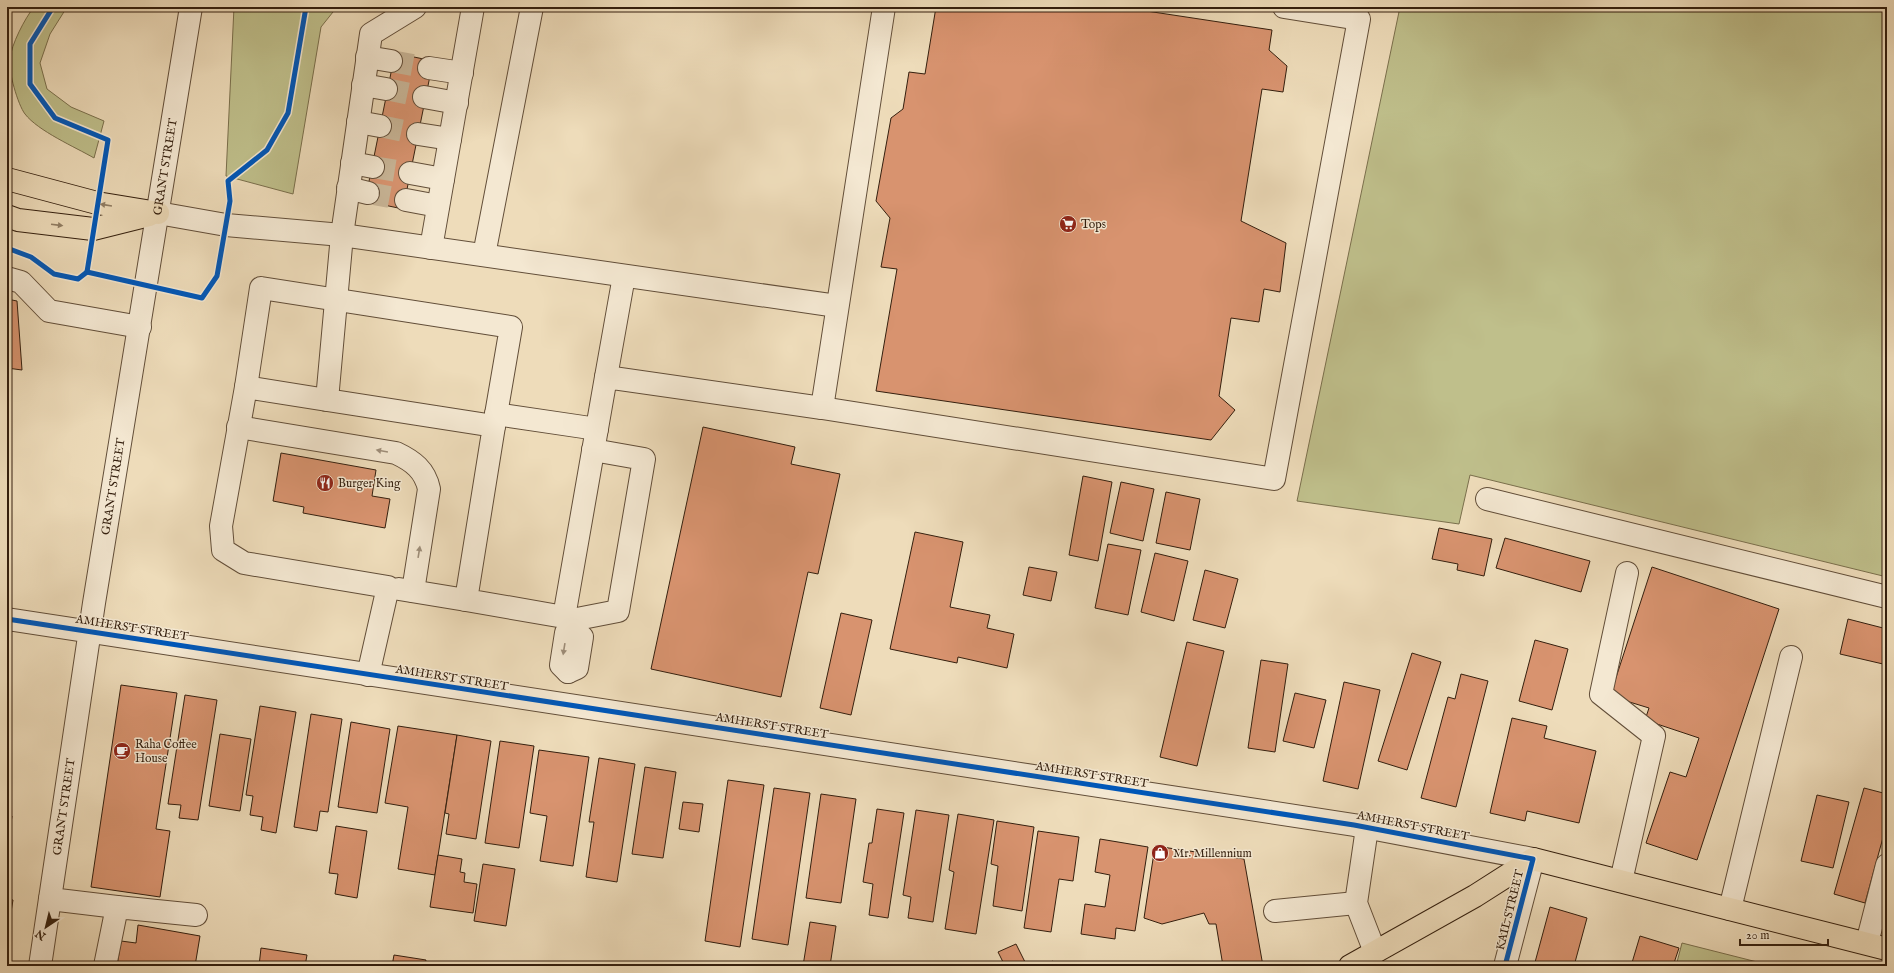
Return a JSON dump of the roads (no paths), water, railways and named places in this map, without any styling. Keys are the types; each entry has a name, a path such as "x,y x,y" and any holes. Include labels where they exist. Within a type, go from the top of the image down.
{"main road":[{"path":"7,180 97,203 158,213"},
{"path":"7,216 18,220 93,229 158,213"},
{"path":"1350,966 1475,896 1533,859 1877,946"}],"street":[{"path":"327,400 342,235 358,190 352,163 371,34 415,7"},
{"path":"431,248 474,7"},
{"path":"484,255 532,7"},
{"path":"822,408 884,7"},
{"path":"606,377 822,408 1274,479 1360,19 1284,7"},
{"name":"GRANT STREET","path":"40,966 90,632 190,8"},
{"path":"368,57 391,61"},
{"path":"429,68 462,74"},
{"path":"364,85 386,90"},
{"path":"424,96 457,103"},
{"path":"358,122 380,126"},
{"path":"418,134 450,140"},
{"path":"352,163 374,167"},
{"path":"410,174 443,179"},
{"path":"406,200 438,206"},
{"path":"158,213 226,225 342,235 837,306"},
{"path":"562,704 568,672 577,668 582,637 572,622 595,440 624,276"},
{"path":"7,278 21,282 49,311 140,327"},
{"path":"246,387 327,400 495,420 595,440 644,458 618,611 572,622 466,600 244,563 223,550 221,526 246,387 261,288 511,327 495,420 466,600"},
{"path":"238,426 396,453 408,459 420,468 426,478 429,489 413,591"},
{"path":"1487,499 1887,597"},
{"path":"1621,881 1654,736 1601,694 1628,573"},
{"path":"368,675 388,587"},
{"name":"AMHERST STREET","path":"7,619 1368,828 1533,859"},
{"path":"1730,909 1791,657"},
{"path":"1368,828 1356,903 1375,952"},
{"name":"KAIL STREET","path":"1505,966 1533,859"},
{"path":"1877,946 1887,865"},
{"path":"50,899 196,915"},
{"path":"1274,910 1356,903"},
{"path":"105,966 117,907"}],"tunnel":[{"path":"391,61 429,68"},
{"path":"386,89 424,97"},
{"path":"380,126 418,134"},
{"path":"373,167 410,173"},
{"path":"368,193 406,200"}],"place":[{"name":"Tops","path":"1068,224"},
{"name":"Burger King","path":"325,483"},
{"name":"Raha Coffee House","path":"122,751"},
{"name":"Mr. Millennium","path":"1160,853"}]}
